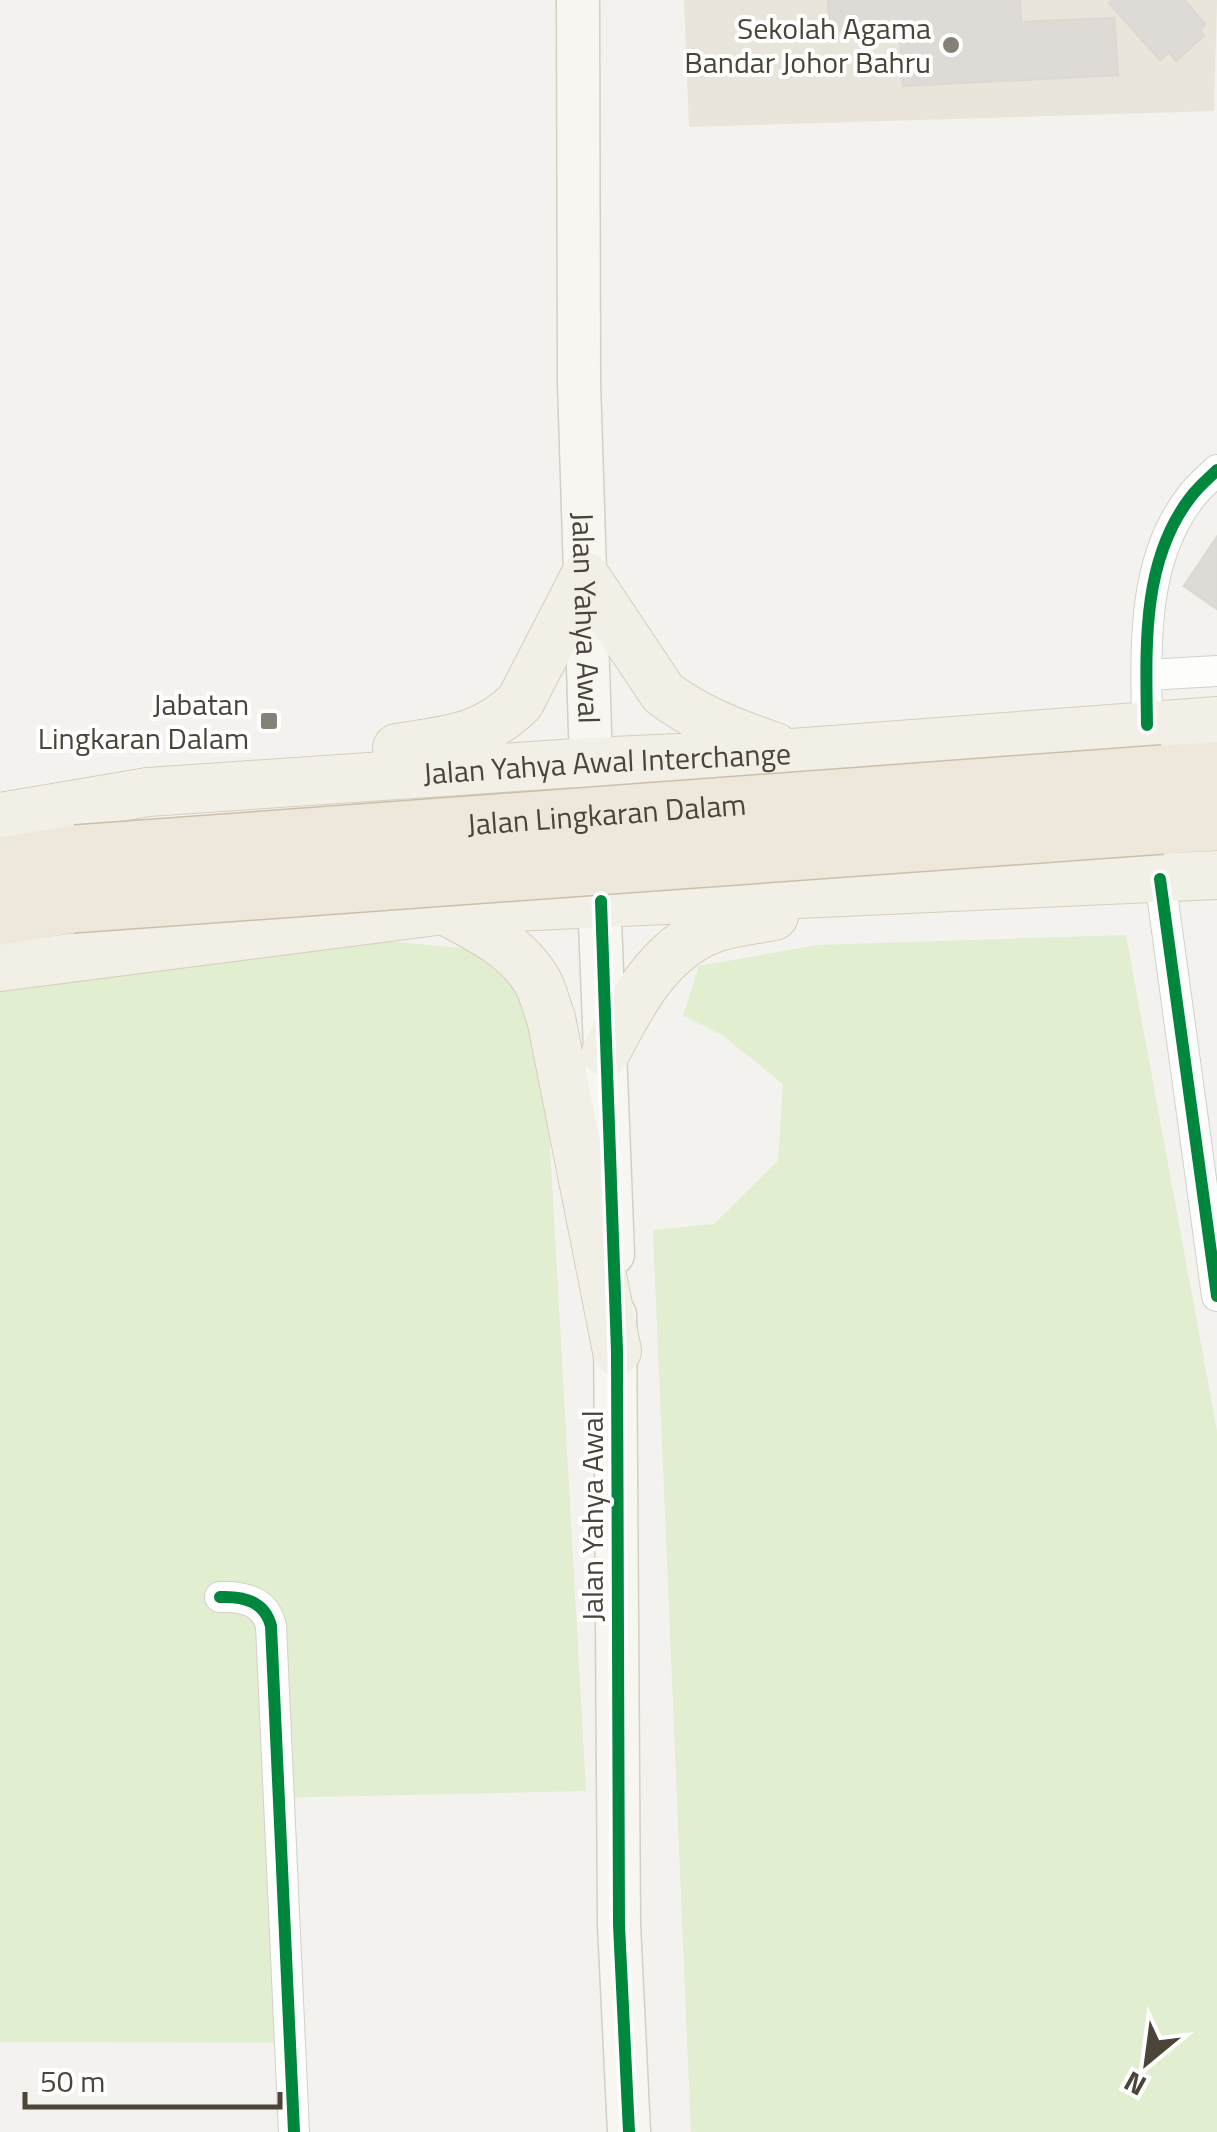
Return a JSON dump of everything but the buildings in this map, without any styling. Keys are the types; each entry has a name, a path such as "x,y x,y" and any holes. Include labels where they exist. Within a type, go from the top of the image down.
{"highway":[{"name":"Jalan Lingkaran Dalam","path":"0,917 74,879 1155,749 1217,770"},
{"name":"Jalan Lingkaran Dalam","path":"0,865 74,879 1161,852 1217,822"}],"main road":[{"name":"Jalan Yahya Awal","path":"578,0 579,383 590,762 601,901 617,1351 618,1926 629,2132"},
{"path":"148,792 474,735 506,716 520,702 585,576 663,693 681,707 728,730 792,753"},
{"name":"Jalan Yahya Awal Interchange","path":"0,817 148,792 590,762 792,753 1155,749 1217,721"},
{"path":"710,757 685,774 676,790 672,820 677,844 691,868 710,883 744,896"},
{"path":"606,1052 630,1006 654,973 684,944 713,928 905,890 1161,852 1217,874"},
{"path":"0,967 444,910 905,890"},
{"path":"444,910 485,931 514,954 538,982 550,1018 617,1351"}],"street":[{"path":"1155,749 1147,676 1152,592 1164,544 1189,499 1217,470"},
{"path":"1147,676 1217,671"},
{"path":"1161,852 1217,1296"},
{"path":"220,1597 237,1596 252,1601 264,1609 272,1626 294,2132"}],"shaded area":[{"name":"Sekolah Agama Bandar Johor Bahru","path":"684,0 1217,0 1214,111 689,127"}],"green space":[{"path":"1126,935 1217,1431 1217,2132 691,2132 653,1230 714,1224 778,1161 783,1084 722,1035 683,1016 699,966 817,945"},
{"path":"387,941 480,950 516,987 546,1074 586,1791 271,1798 306,2043 0,2042 0,985"}],"cycle path":[{"path":"1147,725 1147,637 1162,550 1193,494 1217,470"},
{"path":"1160,879 1217,1296"},
{"path":"601,901 617,1351 619,1925 629,2132"},
{"path":"220,1597 252,1602 264,1611 271,1626 294,2132"}],"place":[{"name":"Sekolah Agama Bandar Johor Bahru","path":"951,45"},
{"name":"Jabatan Lingkaran Dalam","path":"269,721"}]}
